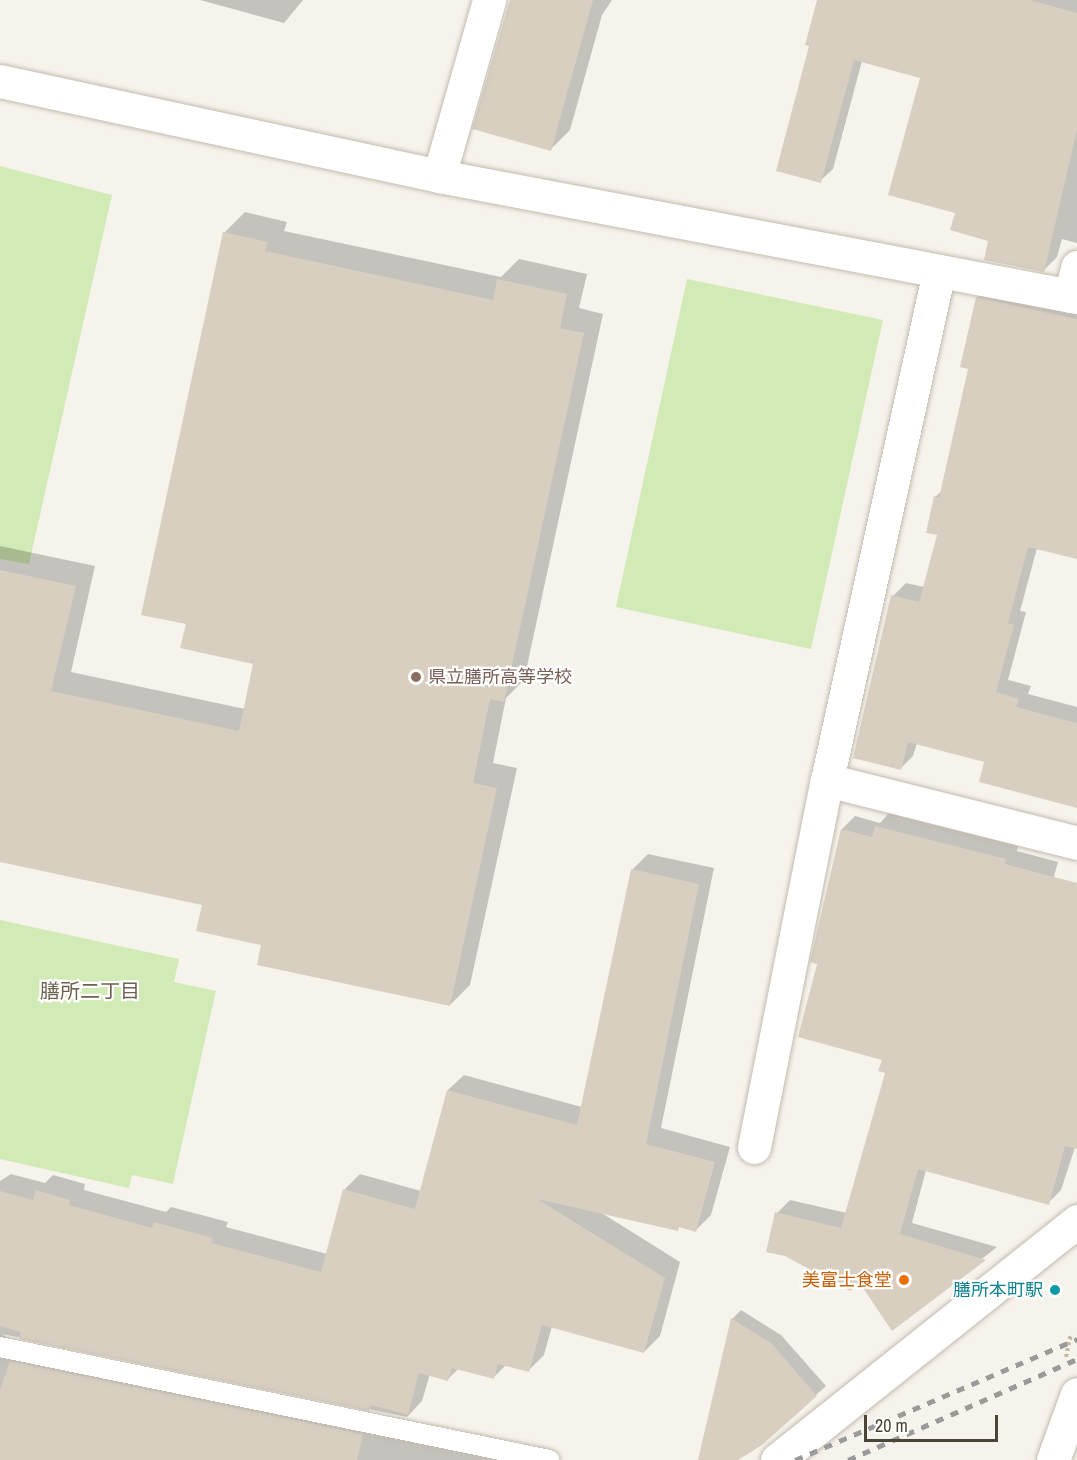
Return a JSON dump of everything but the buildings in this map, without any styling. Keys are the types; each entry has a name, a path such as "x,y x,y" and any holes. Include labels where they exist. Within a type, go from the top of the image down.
{"street":[{"path":"440,176 489,0"},
{"path":"0,81 440,176 939,271 1075,287"},
{"path":"754,1147 827,780 939,271"},
{"path":"827,780 1077,843"},
{"path":"777,1460 1077,1221"},
{"path":"1053,1460 1077,1394"}],"lane":[{"path":"2,1352 549,1460"}],"green space":[{"path":"0,166 112,195 29,564 0,559"},
{"path":"687,279 883,320 811,649 616,607"},
{"path":"0,920 179,959 174,982 216,991 173,1184 132,1175 129,1188 0,1159"}],"railway":[{"path":"795,1460 1077,1339"},
{"path":"848,1460 1077,1359"}],"place":[{"name":"県立膳所高等学校","path":"416,677"},
{"name":"美富士食堂","path":"904,1280"},
{"name":"膳所本町駅","path":"1055,1290"}],"district":[{"name":"膳所二丁目","path":"90,990"}]}
